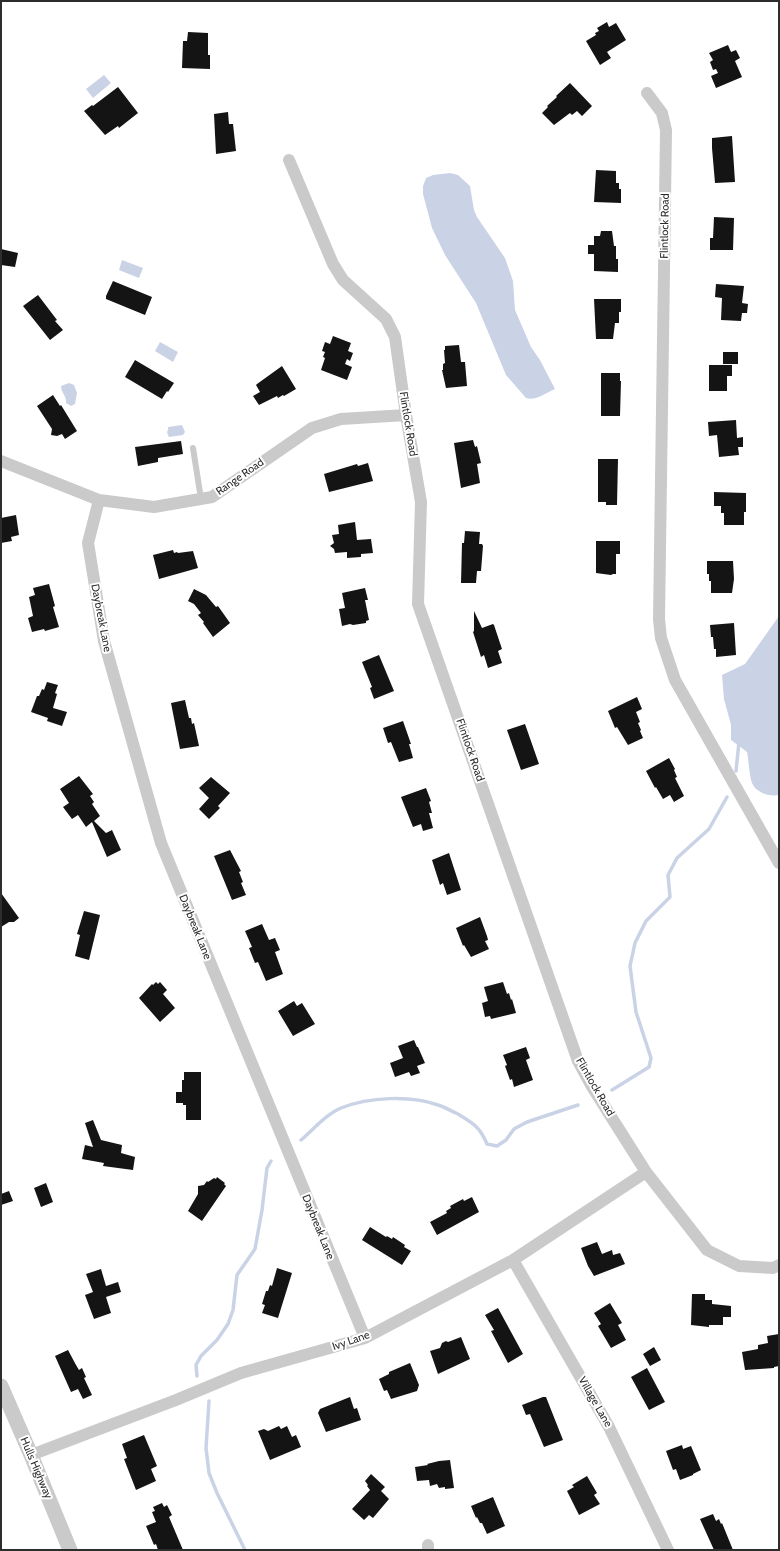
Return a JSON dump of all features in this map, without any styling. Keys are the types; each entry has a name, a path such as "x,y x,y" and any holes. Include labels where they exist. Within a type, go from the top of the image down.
{"street":[{"name":"Flintlock Road","path":"647,93 662,113 666,130 661,638 675,680 779,863"},
{"name":"Flintlock Road","path":"289,160 333,264 343,280 386,319 395,337 406,415 421,502 418,604 578,1060 591,1085 646,1172 707,1250 739,1266 773,1268 779,1265"},
{"name":"Range Road","path":"2,458 99,500 154,507 212,497 312,428 341,419 406,415"},
{"name":"Daybreak Lane","path":"99,500 88,543 104,641 161,843 365,1338"},
{"name":"Ivy Lane","path":"32,1455 176,1400 241,1373 365,1338 513,1260 646,1172"},
{"name":"Village Lane","path":"513,1260 609,1427 668,1550"},
{"name":"Hulls Highway","path":"1,1386 32,1455 70,1550"}],"lane":[{"path":"193,448 201,499"}],"water":[{"path":"104,75 111,83 93,98 86,89"},
{"path":"450,173 458,175 470,186 474,210 477,217 505,258 513,281 515,310 531,347 540,360 555,389 537,398 526,398 506,375 476,303 445,255 432,228 423,194 423,186 426,178 433,175"},
{"path":"122,260 143,268 139,278 119,270"},
{"path":"160,342 178,352 173,362 155,351"},
{"path":"69,383 74,385 77,393 75,404 71,406 66,403 66,398 61,386"},
{"path":"182,425 185,432 183,435 169,437 167,432 168,427"},
{"path":"779,616 779,795 772,795 760,792 754,786 750,776 747,752 731,740 731,725 724,699 722,675 745,664"}],"building":[{"path":"607,22 609,27 616,23 626,40 607,52 611,58 600,65 586,41 596,35 595,33 599,31 597,28"},
{"path":"188,32 208,33 208,55 210,55 210,69 182,68 183,41 187,41"},
{"path":"728,45 731,52 736,50 740,58 735,61 742,77 716,88 711,76 718,73 716,69 713,70 710,62 713,60 709,53"},
{"path":"570,83 592,106 582,116 577,111 572,115 570,113 554,125 542,113 557,97 556,96"},
{"path":"118,87 138,113 119,128 118,126 105,135 84,111"},
{"path":"228,112 229,124 233,124 236,151 216,154 214,114"},
{"path":"732,136 735,182 715,183 712,138"},
{"path":"596,170 616,171 616,183 619,183 619,189 621,189 621,203 594,202"},
{"path":"714,217 734,218 733,250 710,250 710,238 713,238"},
{"path":"601,231 612,231 614,246 616,246 616,259 618,259 618,272 594,271 594,254 588,254 588,245 594,245 594,236 600,236"},
{"path":"1,249 18,253 15,267 1,265"},
{"path":"113,281 152,297 145,315 106,299"},
{"path":"716,284 744,286 742,303 748,304 747,313 742,313 741,321 721,320 722,298 715,297"},
{"path":"38,295 57,320 55,321 63,330 50,340 23,306"},
{"path":"594,299 621,299 619,323 615,323 613,339 596,339"},
{"path":"333,336 351,343 348,351 353,353 350,361 347,359 345,364 352,367 347,380 321,370 325,358 323,357 325,352 322,351 325,342 330,344"},
{"path":"459,345 461,362 465,362 467,386 446,388 442,370 443,364 445,363 445,346"},
{"path":"723,352 738,352 738,364 723,364"},
{"path":"135,360 174,383 162,399 125,377"},
{"path":"709,365 732,365 732,376 727,376 727,391 709,391"},
{"path":"282,366 296,389 284,396 283,395 278,398 277,396 259,405 253,396 260,392 256,385"},
{"path":"601,373 620,373 620,416 601,416"},
{"path":"53,395 77,431 65,439 62,434 57,436 51,435 52,429 37,406"},
{"path":"736,420 737,438 743,437 743,447 738,447 739,455 719,457 717,435 709,436 708,422"},
{"path":"473,440 475,447 477,446 481,463 477,464 480,483 461,488 454,443"},
{"path":"181,441 183,454 158,458 158,462 138,466 135,447"},
{"path":"598,459 618,459 617,505 606,505 606,502 598,502"},
{"path":"368,463 373,481 329,492 324,474 357,464 358,466"},
{"path":"714,492 746,493 744,525 724,525 724,513 721,513 721,506 714,506"},
{"path":"16,515 19,535 11,537 12,541 1,543 1,518"},
{"path":"355,522 357,540 371,539 373,553 361,554 361,557 347,558 347,552 335,553 334,549 330,546 334,543 332,535 339,534 338,525"},
{"path":"465,531 480,532 479,544 482,544 483,546 481,571 477,571 476,583 461,583 462,543 464,543"},
{"path":"596,541 620,541 620,554 616,554 616,574 611,575 596,573"},
{"path":"173,550 174,553 193,551 198,568 159,579 153,555"},
{"path":"707,561 733,561 734,579 732,593 711,593 711,581 709,581 709,574 707,574"},
{"path":"49,584 55,606 53,607 59,627 45,631 44,629 32,632 28,618 33,616 29,597 35,595 33,588"},
{"path":"365,588 368,600 365,600 369,620 366,621 366,623 342,626 339,609 345,608 342,593"},
{"path":"194,589 206,595 216,607 218,606 230,623 213,637 198,615 201,613 194,604 188,601"},
{"path":"474,611 482,628 493,624 494,625 502,649 498,651 502,663 488,668 484,655 481,657 473,632"},
{"path":"734,623 736,655 716,657 716,649 714,649 713,637 711,637 710,625"},
{"path":"379,655 394,691 374,699 370,688 372,687 362,662"},
{"path":"47,682 58,685 55,693 57,694 53,708 67,712 62,726 47,721 48,718 31,712 37,696 39,696 42,689 44,690"},
{"path":"637,697 642,709 636,712 640,722 638,723 643,738 628,745 617,727 615,728 608,711"},
{"path":"185,700 189,718 191,718 192,724 194,723 199,746 180,749 171,703"},
{"path":"403,721 411,744 409,744 413,758 399,762 391,742 388,743 383,728"},
{"path":"525,724 539,764 521,770 507,730"},
{"path":"669,758 675,769 674,770 677,777 675,778 684,796 674,802 670,795 663,799 646,771"},
{"path":"79,776 93,794 90,796 94,802 92,804 100,816 94,821 106,833 112,830 121,850 107,857 92,822 86,827 78,815 72,819 63,807 69,803 60,789"},
{"path":"211,777 230,793 218,806 220,808 209,819 199,809 209,798 199,788"},
{"path":"426,788 431,801 429,802 432,813 429,813 433,828 423,831 421,824 413,827 401,797"},
{"path":"230,850 241,871 239,872 243,882 241,883 246,895 232,900 214,856"},
{"path":"449,853 461,890 447,895 443,883 440,885 432,860"},
{"path":"1,893 19,918 14,922 9,922 1,927"},
{"path":"84,911 100,915 89,960 75,956 80,935 77,934"},
{"path":"480,917 488,940 485,941 489,949 471,957 464,945 463,946 456,928"},
{"path":"262,924 269,940 275,938 280,950 275,952 283,974 266,981 258,962 255,963 249,948 252,947 245,931"},
{"path":"156,982 158,984 160,982 167,990 163,994 175,1008 160,1022 139,998 152,984 153,985"},
{"path":"503,982 507,994 509,993 511,1000 512,999 516,1013 491,1019 490,1016 485,1017 482,1003 488,1001 484,987"},
{"path":"294,1001 297,1006 302,1003 315,1024 293,1036 278,1011"},
{"path":"414,1040 425,1063 417,1066 420,1073 411,1076 409,1072 395,1077 390,1063 403,1058 398,1046"},
{"path":"526,1047 530,1058 526,1060 533,1080 514,1087 512,1079 510,1080 505,1066 507,1065 503,1055"},
{"path":"184,1072 201,1072 201,1120 186,1120 186,1105 183,1105 183,1103 176,1103 176,1092 182,1092"},
{"path":"93,1120 101,1140 122,1145 121,1153 135,1157 133,1170 103,1166 104,1163 82,1159 85,1145 93,1147 85,1123"},
{"path":"217,1177 225,1183 224,1184 226,1186 202,1221 188,1211 198,1194 198,1186 204,1185 207,1181 208,1182 214,1178 216,1179"},
{"path":"46,1183 53,1202 41,1207 34,1188"},
{"path":"9,1191 13,1201 1,1205 1,1194"},
{"path":"472,1197 479,1212 437,1235 430,1222 447,1213 446,1211 451,1208 450,1206 463,1199 464,1201"},
{"path":"370,1227 386,1237 387,1236 392,1239 393,1237 411,1251 402,1265 362,1240"},
{"path":"597,1242 602,1254 612,1250 613,1255 620,1253 625,1264 594,1276 588,1266 581,1248"},
{"path":"277,1268 292,1273 278,1318 262,1313 265,1305 262,1304 266,1291 268,1291 270,1285 272,1286"},
{"path":"101,1269 106,1286 118,1282 121,1292 106,1297 111,1313 94,1319 85,1295 93,1292 86,1274"},
{"path":"692,1294 705,1294 705,1300 712,1300 712,1304 731,1306 731,1317 723,1317 723,1325 709,1325 709,1327 691,1325"},
{"path":"610,1303 622,1323 618,1325 626,1340 611,1348 598,1326 601,1324 594,1313"},
{"path":"498,1308 523,1354 508,1363 491,1331 494,1330 485,1315"},
{"path":"779,1334 779,1366 774,1368 745,1370 742,1352 758,1349 758,1345 768,1343 767,1336"},
{"path":"461,1337 470,1359 438,1374 430,1351 440,1348 442,1343 446,1341 448,1342"},
{"path":"654,1347 661,1360 650,1366 643,1354"},
{"path":"68,1350 79,1370 82,1368 86,1377 84,1378 92,1395 83,1399 78,1389 71,1392 55,1356"},
{"path":"410,1363 419,1385 417,1391 391,1399 387,1390 384,1391 379,1379 389,1374 389,1372"},
{"path":"647,1368 665,1402 649,1410 631,1377"},
{"path":"350,1397 354,1409 357,1408 361,1420 326,1432 318,1413 320,1409"},
{"path":"546,1397 563,1440 544,1447 530,1414 526,1415 522,1405"},
{"path":"279,1426 281,1429 287,1426 292,1437 296,1435 301,1447 270,1460 258,1431 264,1429 268,1431"},
{"path":"144,1435 157,1466 151,1469 156,1481 136,1490 124,1459 127,1458 122,1444"},
{"path":"682,1445 683,1449 691,1446 701,1470 680,1480 676,1469 673,1470 666,1451"},
{"path":"450,1460 454,1488 439,1488 437,1484 430,1486 429,1480 417,1481 415,1467"},
{"path":"371,1474 385,1487 381,1491 389,1499 373,1518 369,1515 364,1520 352,1509 370,1490 365,1481"},
{"path":"587,1476 597,1493 594,1495 600,1504 579,1515 567,1491 574,1487 572,1485"},
{"path":"493,1497 505,1526 487,1534 482,1523 480,1523 477,1517 476,1518 471,1506"},
{"path":"162,1503 164,1507 167,1505 172,1515 169,1517 183,1550 158,1550 156,1544 154,1545 146,1526 156,1522 152,1512 155,1511 153,1507"},
{"path":"713,1514 716,1521 719,1519 721,1524 722,1523 733,1550 714,1550 700,1519"}],"waterway":[{"path":"736,771 739,742"},
{"path":"612,1090 649,1067 651,1058 636,1012 630,966 635,943 646,921 670,897 668,875 677,858 709,829 727,797"},
{"path":"301,1140 335,1111 364,1101 402,1099 427,1102 441,1106 472,1123 482,1133 487,1144 497,1146 506,1140 514,1129 527,1122 578,1105"},
{"path":"197,1376 196,1365 201,1356 217,1340 228,1324 233,1310 237,1275 255,1249 262,1210 267,1168 271,1161"},
{"path":"209,1401 206,1448 209,1473 217,1493 245,1550"}]}
